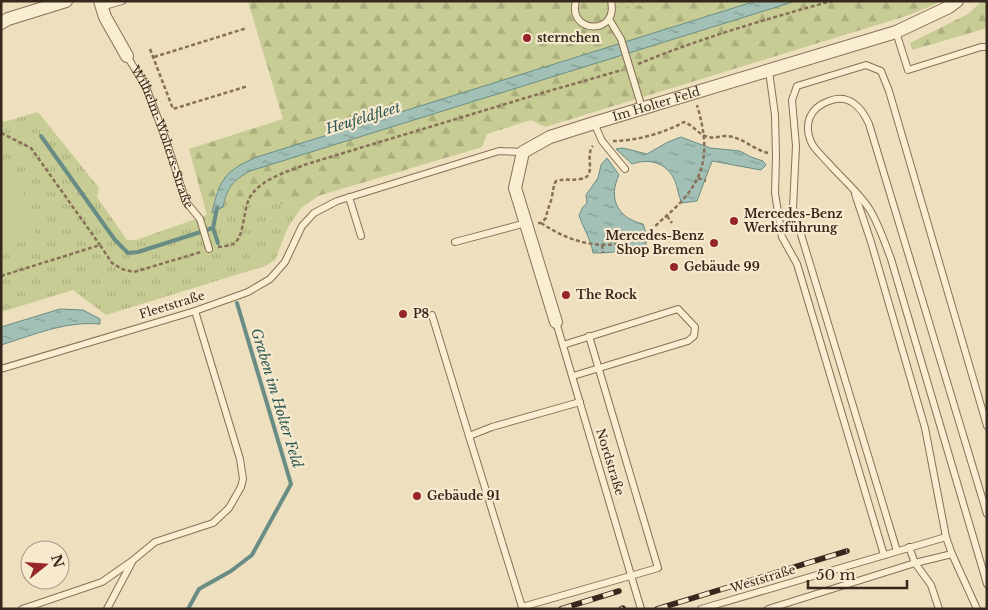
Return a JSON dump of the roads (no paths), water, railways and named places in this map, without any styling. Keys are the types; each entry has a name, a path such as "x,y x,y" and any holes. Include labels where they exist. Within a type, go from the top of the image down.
{"street":[{"path":"1,23 8,19 66,1"},
{"name":"Im Holter Feld","path":"523,152 550,137 896,32 949,7 957,1"},
{"name":"Wilhelm-Wolters-Straße","path":"100,4 127,56"},
{"path":"523,152 516,188 556,322"}],"lane":[{"path":"100,4 122,1"},
{"path":"576,1 575,12 578,18 587,26 599,26 609,19 612,7 611,1"},
{"path":"609,19 621,39 642,108"},
{"path":"896,32 908,70 981,47 987,47"},
{"name":"Wilhelm-Wolters-Straße","path":"127,56 146,87 186,202 200,219 209,248"},
{"path":"897,551 793,208 796,146 792,100 796,86 866,65 881,71 889,91 987,426"},
{"path":"769,70 775,115 775,193 782,237 797,264 884,555"},
{"path":"987,514 869,124 864,112 854,102 842,99 830,100 815,108 810,116 808,125 812,144 853,188 870,210 880,231 987,584"},
{"path":"594,123 602,142 625,168"},
{"path":"361,236 349,197 499,151 523,152"},
{"path":"853,188 871,242 925,428 946,536 952,554 977,609"},
{"name":"Fleetstraße","path":"1,369 195,311 248,292 270,278 285,262 302,226 314,213 338,200 349,197"},
{"path":"455,242 526,223"},
{"path":"563,345 678,309 695,327 694,336 688,341 572,376"},
{"path":"22,609 102,582 155,542 213,523 229,508 241,487 243,479 240,460 195,311"},
{"path":"432,315 522,607 658,568 589,336"},
{"name":"Nordstraße","path":"556,322 641,609"},
{"path":"469,436 492,427 580,402"},
{"name":"Weststraße","path":"702,609 946,536"},
{"path":"909,547 915,563 931,585 939,609"},
{"path":"768,609 915,563 952,554"},
{"path":"107,609 132,561"}],"water":[{"path":"756,1 796,1 250,171 231,186 223,207 212,213 225,177 238,166 257,157"},
{"path":"681,137 710,148 740,151 763,161 766,165 761,170 712,161 697,201 682,203 675,181 667,169 657,163 645,161 632,164 616,149 623,148 647,154"},
{"path":"607,158 619,175 614,192 617,206 627,217 643,224 646,233 646,245 607,253 593,253 591,243 579,215 587,203 586,195 598,178 601,165"},
{"path":"60,309 83,310 100,319 100,324 62,327 1,345 1,327"}],"waterway":[{"name":"Heufeldfleet","path":"41,136 115,240 128,253 138,252 213,228"},
{"name":"Heufeldfleet","path":"217,208 213,228 218,243"},
{"name":"Graben im Holter Feld","path":"188,609 199,589 231,571 252,555 291,484 237,303"}],"railway":[{"path":"657,609 847,551"},
{"path":"561,609 619,591"}],"place":[{"name":"sternchen","path":"527,38"},
{"name":"Mercedes-Benz Werksführung","path":"734,221"},
{"name":"Mercedes-Benz Shop Bremen","path":"714,243"},
{"name":"Gebäude 99","path":"674,267"},
{"name":"The Rock","path":"566,295"},
{"name":"P8","path":"403,314"},
{"name":"Gebäude 91","path":"417,496"}]}
